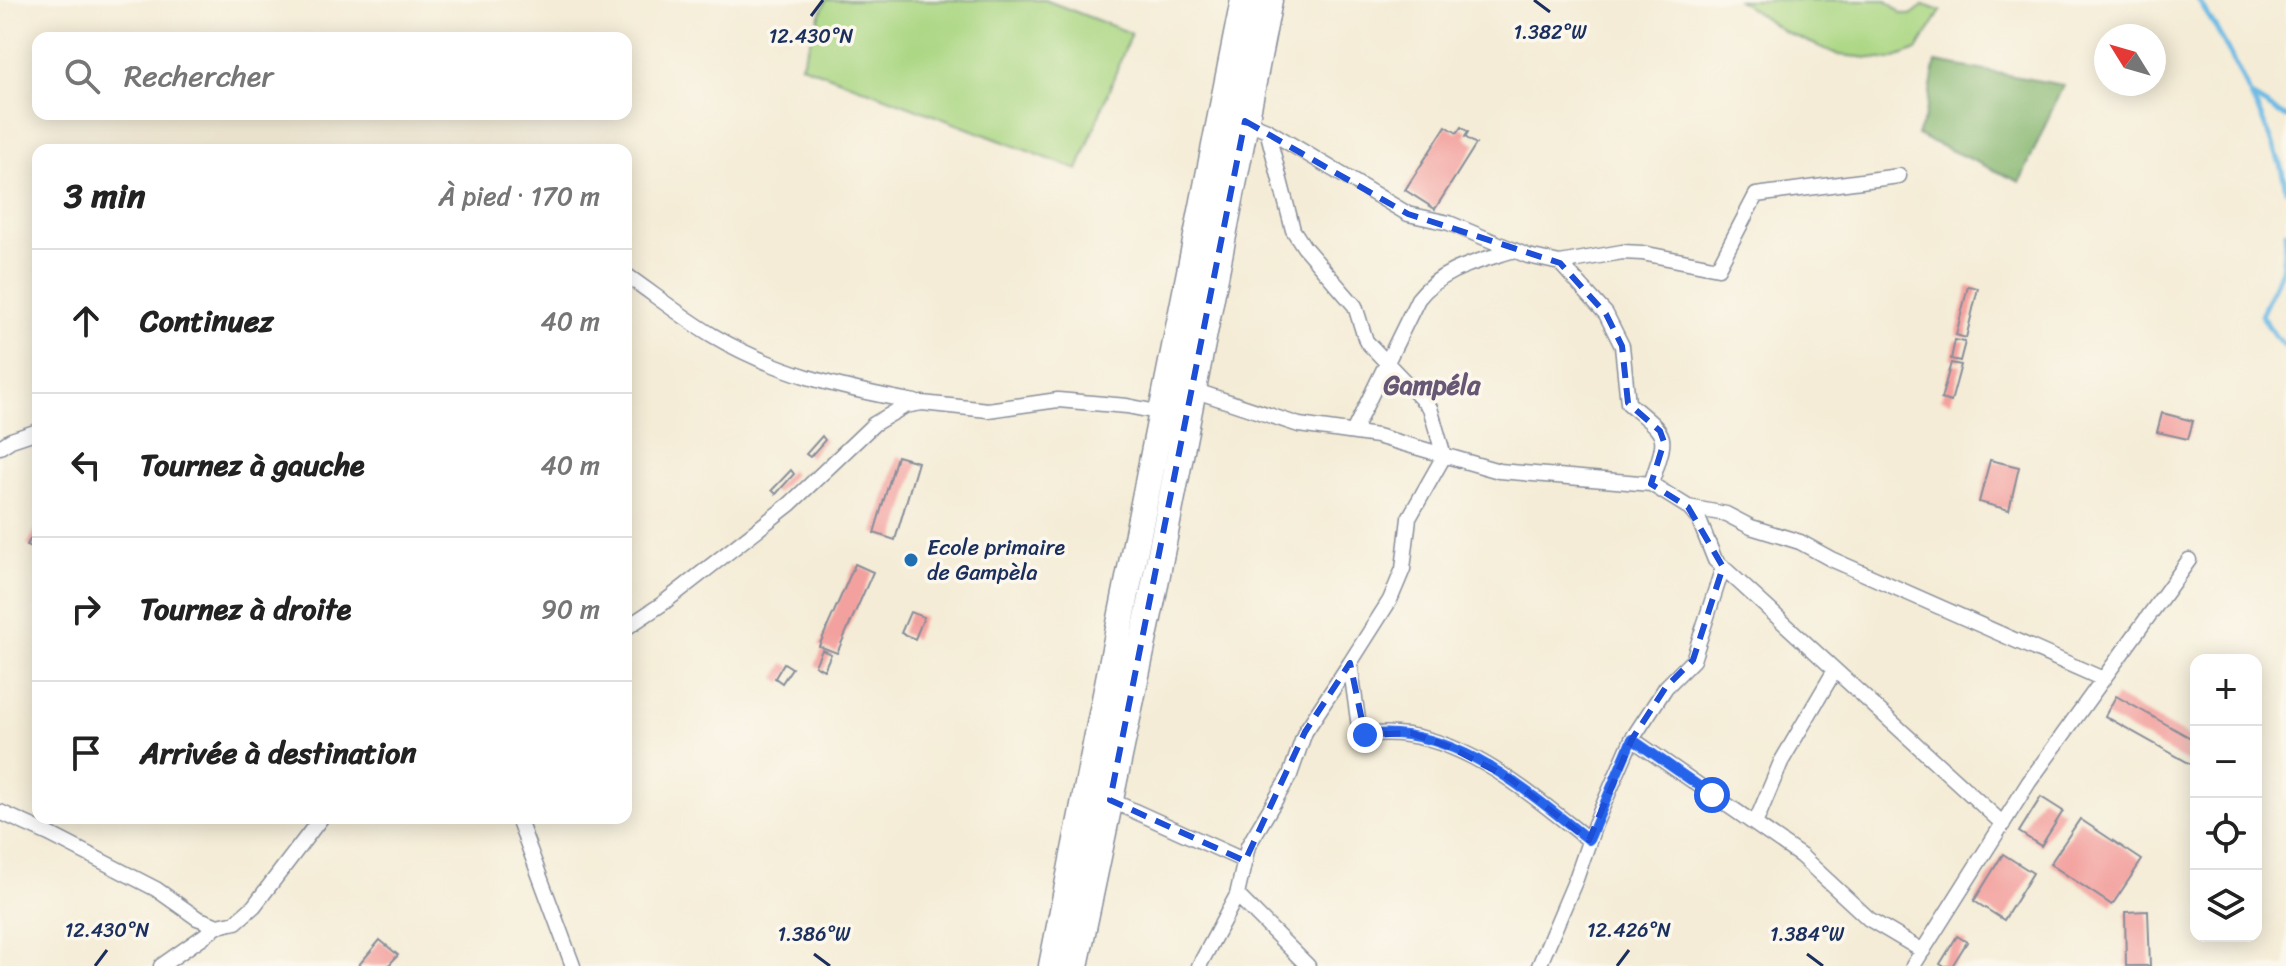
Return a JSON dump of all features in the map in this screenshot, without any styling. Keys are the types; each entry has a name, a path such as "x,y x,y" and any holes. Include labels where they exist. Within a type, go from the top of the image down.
{"highway":[{"path":"1052,966 1244,0"},
{"path":"1075,966 1193,390 1256,126 1269,0"}],"street":[{"path":"1256,126 1408,214 1449,223 1514,250 1560,263 1622,252 1718,268 1756,195 1899,176"},
{"path":"1199,966 1237,895 1248,846 1290,775 1305,732 1390,600 1403,569 1409,518 1444,456 1430,408 1366,341 1355,306 1293,230 1256,126"},
{"path":"1353,432 1418,299 1430,283 1450,272 1514,250"},
{"path":"1560,263 1606,314 1622,346 1628,403 1660,431 1664,442 1651,484"},
{"path":"632,279 712,335 771,365 833,386 922,403 988,410 1058,400 1127,406 1162,413"},
{"path":"1193,390 1299,425 1377,436 1499,471 1651,484 1688,507 1699,520 1715,560 2003,824"},
{"path":"632,624 790,504 874,424 905,406 922,403"},
{"path":"0,447 32,433"},
{"path":"1688,507 1726,514 1751,527 1800,542 1831,559 2103,679"},
{"path":"1913,966 2029,782 2189,560"},
{"path":"1539,966 1632,739 1666,687 1693,660 1723,567"},
{"path":"1350,663 1359,727 1365,735 1411,733 1450,747 1509,778 1589,840"},
{"path":"1755,824 1781,762 1835,670"},
{"path":"1632,739 1801,856 1869,919 1923,951"},
{"path":"1110,800 1245,861"},
{"path":"0,812 156,889 197,918 218,926"},
{"path":"161,966 218,926 236,922 254,906 316,824"},
{"path":"520,824 573,966"},
{"path":"1237,895 1308,966"}],"highlighted area":[{"path":"1245,121 1408,214 1560,263 1606,314 1622,346 1628,403 1660,431 1664,442 1651,484 1688,507 1723,567 1693,660 1666,687 1632,739 1589,840 1509,778 1450,747 1411,733 1365,735 1350,663 1305,732 1245,861 1110,800"}],"green space":[{"path":"826,0 1045,0 1131,33 1078,170 801,65"},
{"path":"1738,0 1886,0 1901,13 1911,15 1924,5 1941,11 1917,50 1890,60 1839,55 1783,31"},
{"path":"1936,62 2063,85 2020,182 1917,135 1925,117"}],"building":[{"path":"1446,126 1457,133 1461,127 1468,132 1465,137 1476,144 1435,209 1405,190"},
{"path":"1968,286 1978,288 1966,338 1956,335"},
{"path":"1955,340 1965,342 1960,361 1951,359"},
{"path":"1951,363 1961,365 1951,402 1941,399"},
{"path":"2162,413 2193,421 2188,439 2157,432"},
{"path":"822,436 825,440 810,457 806,454"},
{"path":"897,456 918,462 895,540 874,533"},
{"path":"1990,460 2019,467 2009,510 1979,502"},
{"path":"791,470 794,474 776,494 772,490"},
{"path":"855,564 873,572 837,653 819,646"},
{"path":"910,612 924,617 915,639 901,633"},
{"path":"822,650 831,654 824,670 815,665"},
{"path":"784,663 792,668 782,683 775,678"},
{"path":"2116,696 2190,738 2190,764 2105,716"},
{"path":"2041,797 2063,811 2041,846 2019,832"},
{"path":"2080,819 2142,860 2112,905 2050,864"},
{"path":"2003,854 2033,873 2004,920 1974,901"},
{"path":"2148,911 2150,966 2126,966 2125,912"},
{"path":"1957,936 1967,942 1952,966 1943,966 1940,964"},
{"path":"380,940 398,955 388,966 358,966"}],"waterway":[{"path":"2198,0 2224,42 2265,124 2280,163 2286,190"},
{"path":"2253,97 2286,117"},
{"path":"2286,232 2282,270 2261,315 2286,347"}],"place":[{"name":"Ecole primaire de Gampèla","path":"911,560"}],"district":[{"name":"Gampéla","path":"1432,385"}],"route":[{"path":"1365,735 1411,733 1450,747 1509,778 1589,840 1632,739 1712,795"}]}
